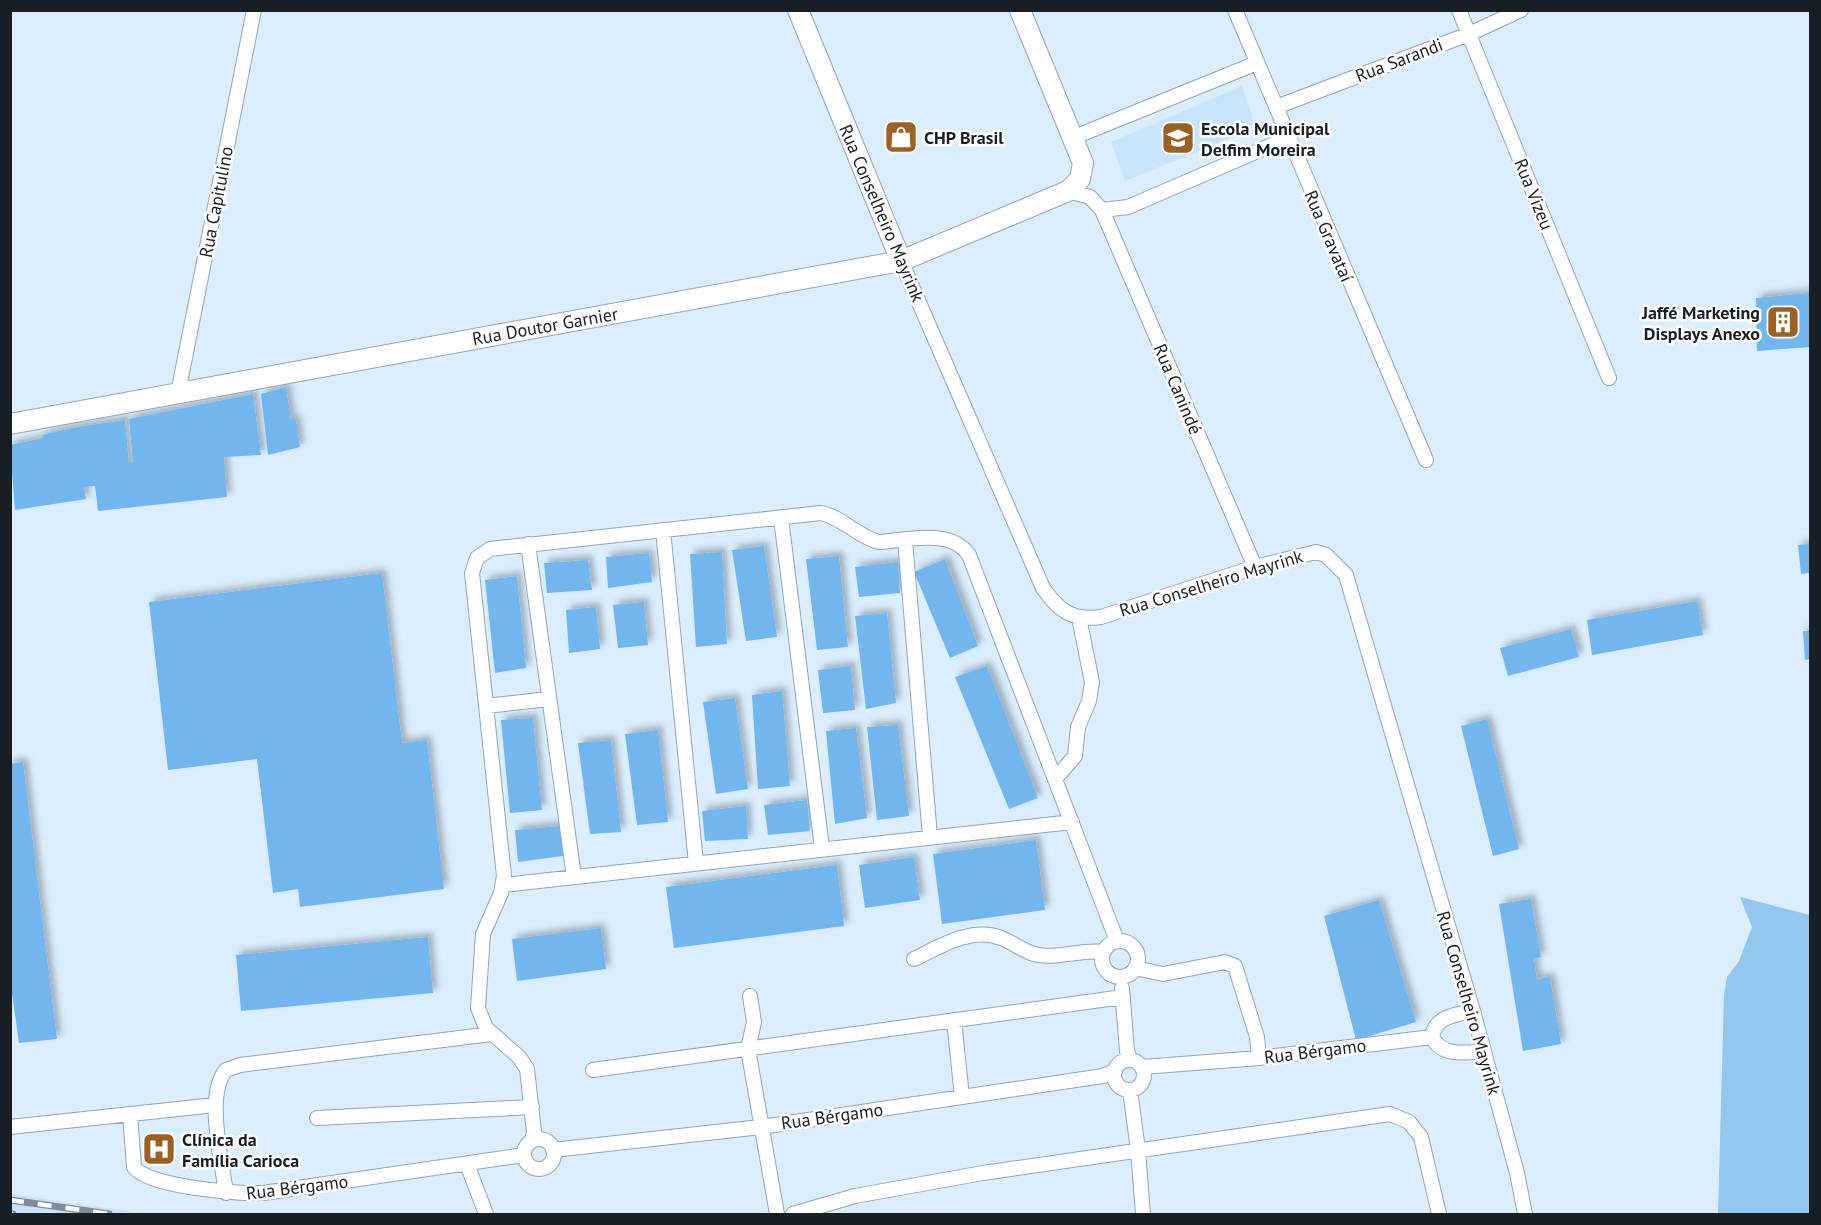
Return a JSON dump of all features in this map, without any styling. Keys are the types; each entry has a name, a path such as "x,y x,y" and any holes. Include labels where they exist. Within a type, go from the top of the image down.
{"main road":[{"name":"Rua Conselheiro Mayrink","path":"798,10 901,261"},
{"path":"1020,10 1083,164 1080,180 1068,191"},
{"name":"Rua Doutor Garnier","path":"10,424 901,261 1068,191"}],"street":[{"name":"Rua Capitulino","path":"178,393 254,10"},
{"name":"Rua Gravataí","path":"1235,10 1426,460"},
{"name":"Rua Vizeu","path":"1459,10 1609,378"},
{"name":"Rua Sarandi","path":"1276,107 1469,34 1521,10"},
{"path":"1072,138 1257,63"},
{"path":"1068,191 1090,197 1102,210 1128,207 1288,138"},
{"path":"1110,230 1128,207"},
{"name":"Rua Canindé","path":"1102,210 1255,567"},
{"name":"Rua Conselheiro Mayrink","path":"901,261 1043,588 1056,606 1071,616 1079,618 1101,617 1255,567 1316,552 1326,555 1346,575 1473,1011 1517,1173 1524,1215"},
{"path":"535,1137 549,1143 556,1152 551,1164 541,1170 528,1165 522,1156 535,1137 529,1078 524,1062 483,1024 478,1008 481,944 489,917 504,885 471,573 473,565 483,552 490,549 827,514 869,539 950,539 964,549 1117,941"},
{"path":"781,518 822,848"},
{"path":"663,530 696,863"},
{"path":"905,540 930,837"},
{"path":"528,544 573,877"},
{"path":"1055,779 1075,756 1078,727 1089,701 1092,682 1079,618"},
{"path":"486,706 549,699"},
{"path":"504,885 1072,822"},
{"path":"914,959 960,938 981,935 998,937 1035,954 1088,950 1103,952"},
{"path":"1135,968 1136,953 1132,946 1117,941 1108,945 1103,952 1102,962 1105,970 1112,976 1122,977 1135,968 1162,974 1225,962 1234,966 1257,1037 1259,1058"},
{"path":"1122,977 1119,1066 1121,1087 1132,1093"},
{"path":"750,996 754,1022 748,1049 777,1215"},
{"path":"593,1070 1123,997"},
{"path":"1473,1011 1443,1019 1437,1023 1432,1037 1436,1045 1448,1052 1484,1051"},
{"path":"954,1020 962,1097"},
{"path":"226,1193 215,1104 216,1088 226,1070 240,1065 492,1034"},
{"name":"Rua Bérgamo","path":"1144,1070 1432,1037"},
{"path":"1119,1066 1144,1070 1142,1083 1132,1093"},
{"name":"Rua Bérgamo","path":"556,1152 962,1097 1119,1066"},
{"path":"1132,1093 1143,1215"},
{"path":"10,1127 215,1104"},
{"path":"317,1118 532,1107"},
{"name":"Rua Bérgamo","path":"130,1114 134,1167 137,1172 152,1179 226,1193 263,1193 522,1156"},
{"path":"800,1213 855,1196 972,1175 1390,1114 1409,1122 1421,1137 1439,1215"},
{"path":"467,1164 486,1215"}],"shaded area":[{"path":"1242,86 1256,128 1125,181 1111,142"},
{"path":"1740,897 1810,915 1810,1214 1718,1214 1724,995 1727,977 1739,961 1752,927"},
{"path":"11,1194 147,1214 11,1214"}],"building":[{"name":"Jaffé Marketing Displays Anexo","path":"1810,293 1810,347 1757,351 1756,298"},
{"path":"286,387 291,420 296,420 300,447 268,455 261,394"},
{"path":"253,394 261,455 224,457 227,497 98,511 95,486 84,487 86,499 15,510 10,445 43,438 42,435 77,427 125,420 129,463 133,463 129,419"},
{"path":"1810,544 1810,573 1801,574 1798,545"},
{"path":"764,546 777,637 746,641 732,550"},
{"path":"722,552 727,644 696,647 690,554"},
{"path":"649,553 652,582 608,588 606,557"},
{"path":"839,556 848,647 817,650 806,559"},
{"path":"945,559 978,646 950,658 914,572"},
{"path":"588,560 592,590 547,593 544,563"},
{"path":"898,562 900,593 859,597 855,567"},
{"path":"382,573 402,743 427,740 444,889 300,907 298,889 273,893 257,759 168,770 149,602"},
{"path":"517,576 526,668 495,673 485,580"},
{"path":"1697,601 1703,635 1592,655 1587,620"},
{"path":"644,602 648,645 618,648 613,605"},
{"path":"596,607 600,649 569,653 566,610"},
{"path":"887,613 896,703 866,709 855,616"},
{"path":"1571,629 1579,657 1508,676 1500,648"},
{"path":"1803,631 1810,631 1810,659 1805,660"},
{"path":"851,666 855,710 823,713 818,670"},
{"path":"987,666 1038,798 1009,809 955,677"},
{"path":"782,691 790,786 758,789 752,695"},
{"path":"735,698 748,789 716,794 703,702"},
{"path":"533,718 542,810 510,813 501,720"},
{"path":"1487,719 1519,849 1493,856 1461,726"},
{"path":"898,725 909,816 877,820 867,727"},
{"path":"856,728 867,818 835,824 826,731"},
{"path":"658,730 668,822 637,825 625,734"},
{"path":"611,740 621,832 590,834 578,743"},
{"path":"23,762 57,1039 19,1043 10,978 10,764"},
{"path":"807,800 810,831 768,835 764,805"},
{"path":"746,806 748,839 705,841 702,811"},
{"path":"560,826 563,856 518,862 515,830"},
{"path":"1036,840 1045,910 942,924 933,854"},
{"path":"914,857 920,900 865,908 859,865"},
{"path":"837,865 844,926 674,948 666,887"},
{"path":"1531,899 1541,957 1534,959 1537,979 1550,977 1561,1044 1523,1051 1499,904"},
{"path":"1379,900 1416,1022 1356,1040 1324,916"},
{"path":"601,928 606,969 517,981 512,939"},
{"path":"428,937 433,993 241,1011 236,955"}],"railway":[{"path":"10,1200 109,1214"}],"place":[{"name":"CHP Brasil","path":"901,137"},
{"name":"Escola Municipal Delfim Moreira","path":"1178,138"},
{"name":"Jaffé Marketing Displays Anexo","path":"1783,322"},
{"name":"Clínica da Família Carioca","path":"159,1149"}]}
